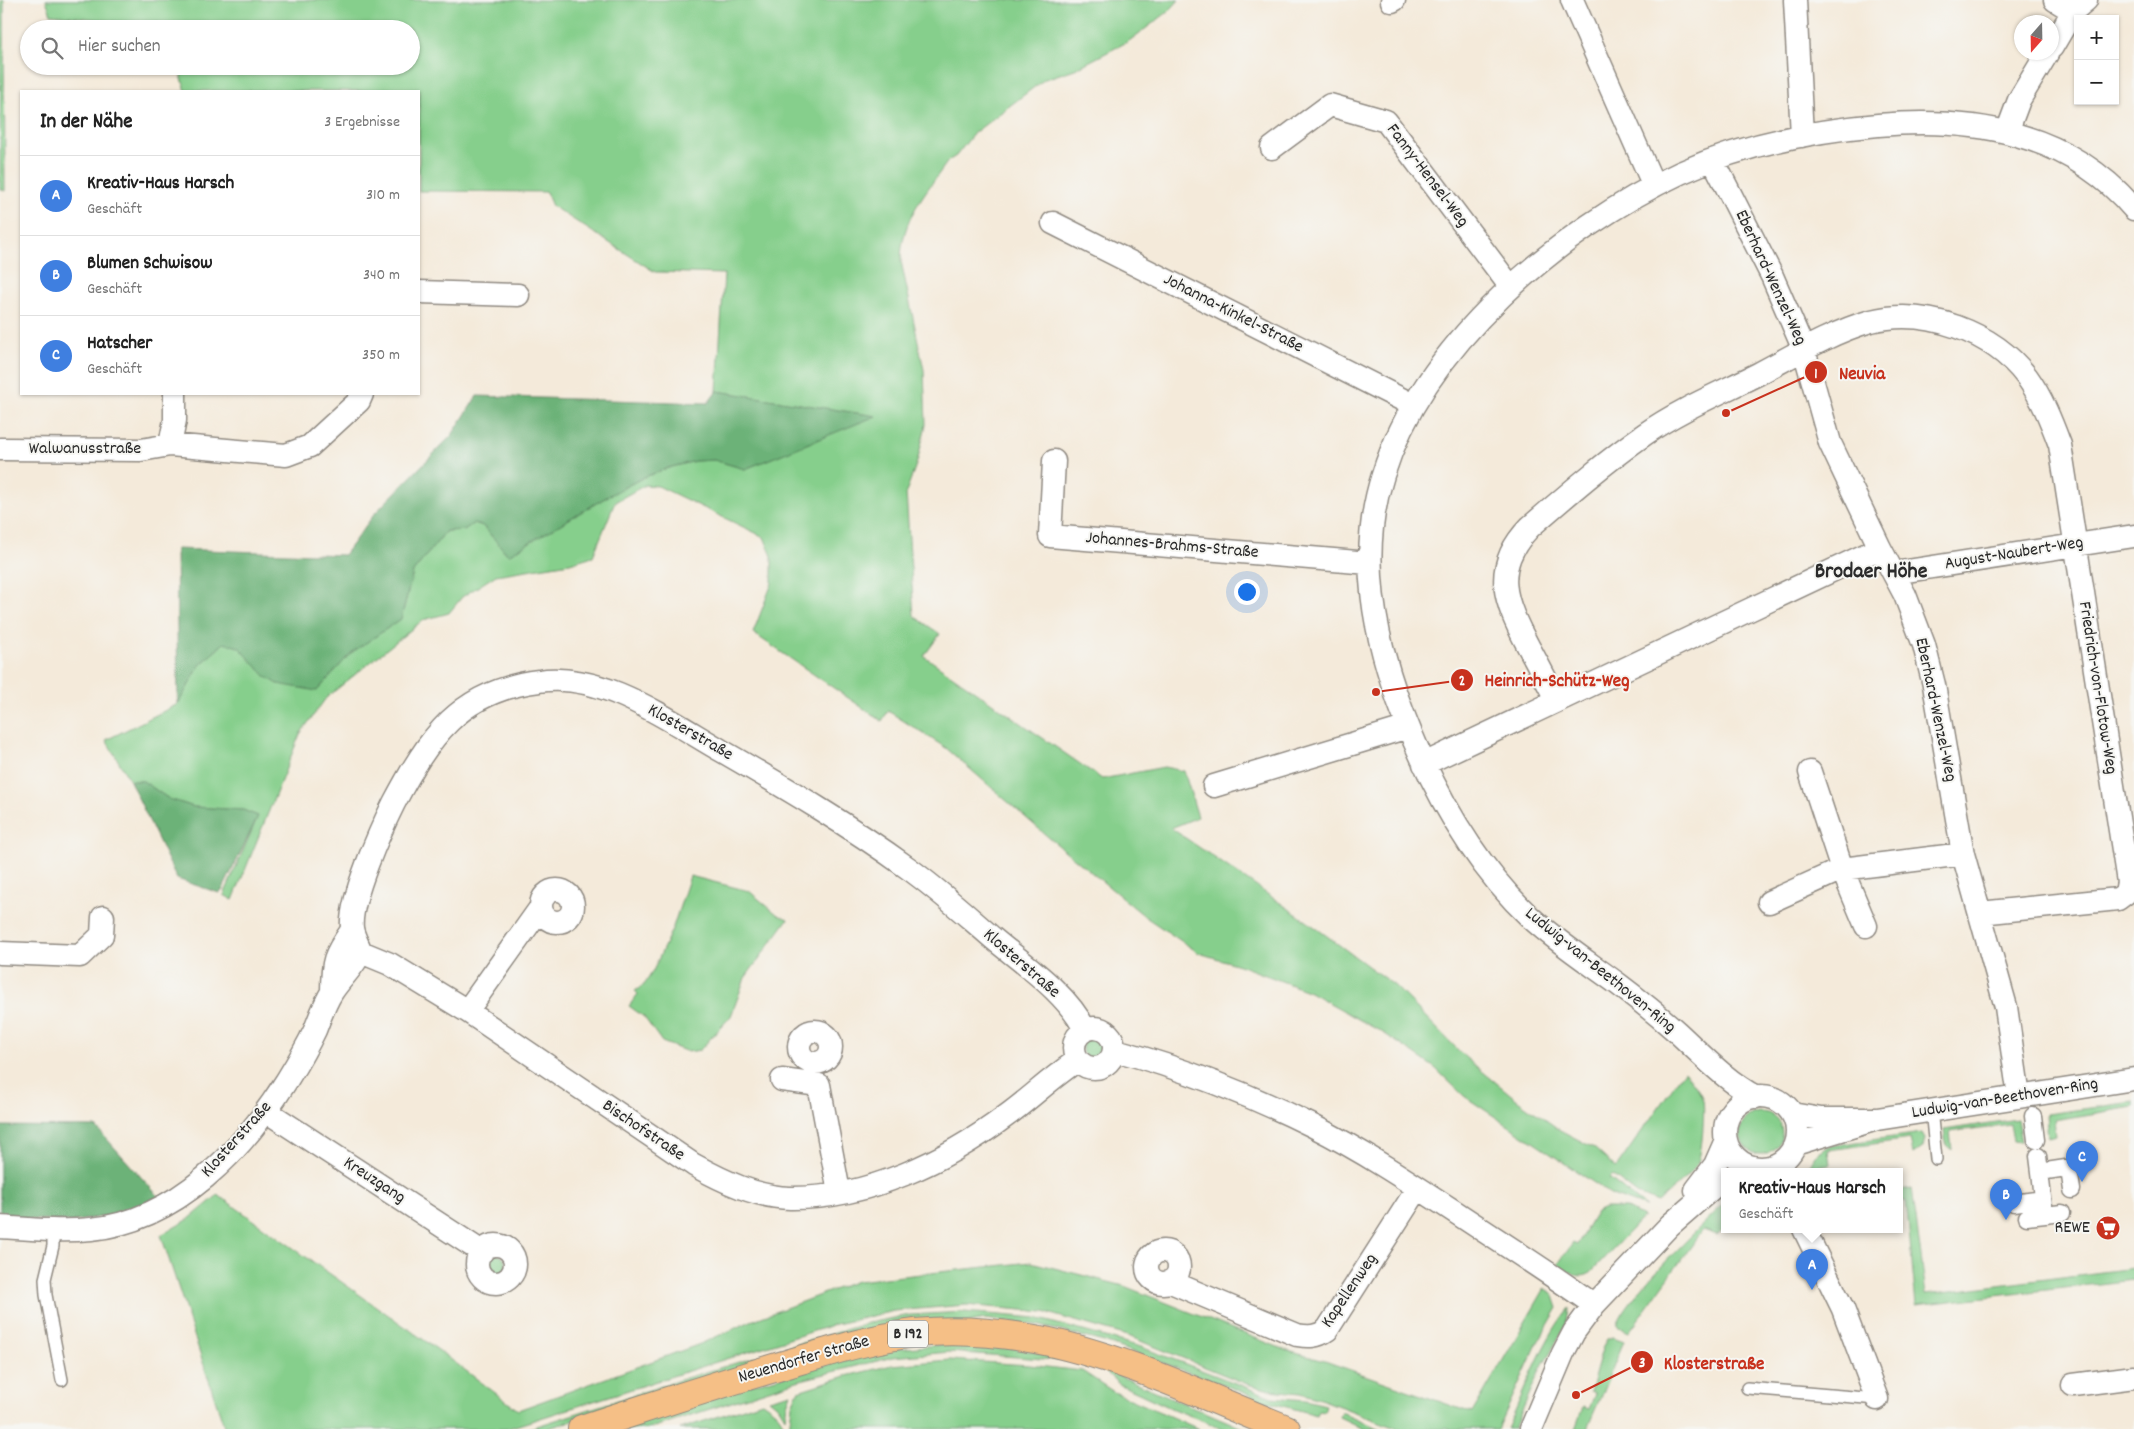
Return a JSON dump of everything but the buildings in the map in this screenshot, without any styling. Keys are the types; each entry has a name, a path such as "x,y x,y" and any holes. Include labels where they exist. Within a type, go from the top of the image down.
{"main road":[{"name":"Neuendorfer Straße","path":"582,1429 756,1373 853,1345 908,1334 950,1331 1034,1339 1083,1350 1129,1366 1286,1429"}],"street":[{"path":"1572,0 1654,186"},
{"path":"1795,0 1802,136"},
{"path":"2059,31 2071,4"},
{"path":"2007,132 2019,100 2043,60"},
{"name":"Fanny-Hensel-Weg","path":"1272,148 1330,105 1386,121 1510,286"},
{"name":"Ludwig-van-Beethoven-Ring","path":"1877,1119 1821,1119 1792,1114 1783,1104 1776,1100 1762,1096 1756,1097 1731,1081 1659,1016 1556,940 1528,915 1487,868 1454,818 1424,764 1390,682 1372,597 1369,562 1372,523 1381,479 1393,446 1413,405 1450,354 1510,286 1577,234 1654,186 1714,160 1757,146 1849,128 1906,123 1962,124 2007,132 2052,146 2087,166 2118,191 2134,209"},
{"name":"Eberhard-Wenzel-Weg","path":"1714,160 1772,276 1804,350 1830,443 1880,548 1894,573 1924,644 1934,685 1963,854 2006,1007 2019,1097"},
{"name":"Johanna-Kinkel-Straße","path":"1053,223 1413,405"},
{"path":"420,292 518,295"},
{"path":"1557,701 1513,618 1508,603 1505,589 1506,570 1516,542 1557,504 1645,434 1675,416 1804,350 1872,321 1906,317 1939,322 1962,330 1999,350 2026,376 2046,408 2060,445 2074,544"},
{"path":"170,445 174,420 174,395"},
{"name":"Walwanusstraße","path":"0,449 140,450 170,445 286,455 310,446 359,401 362,395"},
{"name":"Johannes-Brahms-Straße","path":"1054,461 1050,536 1369,562"},
{"name":"August-Naubert-Weg","path":"1894,573 2134,536"},
{"name":"Friedrich-von-Flotow-Weg","path":"1980,914 2118,899 2126,893 2128,882 2074,544"},
{"path":"1424,764 1880,548"},
{"name":"Klosterstraße","path":"0,1227 53,1230 93,1229 118,1224 141,1217 166,1205 198,1184 214,1170 248,1134 266,1111 287,1080 312,1036 332,992 355,965 361,952 352,930 352,913 355,898 386,818 418,759 448,722 478,699 508,688 541,680 571,681 599,686 640,703 856,832 910,870 1035,973 1077,1013 1084,1030"},
{"path":"1214,786 1408,727"},
{"path":"1810,772 1842,869 1866,926"},
{"path":"1769,902 1842,869 1963,854"},
{"path":"467,1011 541,907"},
{"path":"0,953 80,956 102,935 103,917"},
{"name":"Klosterstraße","path":"332,992 332,967 335,956 352,930"},
{"name":"Bischofstraße","path":"361,952 390,964 467,1011 694,1165 720,1179 743,1188 789,1198 862,1188 897,1176 935,1159 972,1140 1078,1060"},
{"path":"1093,1027 1106,1032 1114,1043 1114,1050 1109,1062 1096,1068 1083,1065 1078,1060 1074,1047 1079,1034 1093,1027"},
{"name":"Ludwig-van-Beethoven-Ring","path":"1690,1044 1720,1089 1732,1112"},
{"path":"1114,1050 1139,1057 1261,1102 1314,1126 1418,1188 1594,1305"},
{"path":"782,1080 818,1074 838,1192"},
{"name":"Ludwig-van-Beethoven-Ring","path":"1794,1144 1877,1119 1931,1109 2134,1079"},
{"path":"1742,1168 1732,1154 1726,1140 1726,1124 1732,1112 1745,1100 1756,1097"},
{"name":"Kreuzgang","path":"266,1111 482,1252"},
{"path":"1760,1168 1776,1168 1789,1155 1797,1131 1792,1114"},
{"path":"2033,1116 2044,1207"},
{"path":"1670,1225 1715,1165 1726,1140"},
{"path":"2038,1156 2066,1168 2070,1176 2072,1190"},
{"path":"1531,1429 1563,1353 1594,1305 1670,1225 1721,1181"},
{"name":"Kapellenweg","path":"1171,1282 1297,1335 1309,1337 1320,1335 1327,1330 1418,1188"},
{"path":"2014,1203 2044,1207 2062,1213"},
{"path":"2027,1218 2044,1207"},
{"path":"1806,1233 1843,1309 1877,1399"},
{"path":"2073,1385 2134,1377"}],"lane":[{"path":"1931,1109 1936,1159"},
{"path":"53,1230 53,1246 46,1279 46,1294 62,1380"},
{"path":"1747,1388 1877,1399"}],"green space":[{"path":"1,0 4,0 5,191 0,189"},
{"path":"46,0 1179,0 1168,12 1129,41 1075,69 1045,79 974,133 956,156 948,161 923,196 905,232 901,261 924,370 926,425 917,462 906,492 914,616 940,634 924,656 1102,779 1164,767 1184,771 1198,817 1171,828 1308,922 1395,986 1466,1058 1515,1098 1560,1130 1594,1148 1616,1168 1684,1071 1697,1088 1703,1100 1703,1133 1697,1164 1684,1179 1658,1202 1637,1194 1612,1175 1609,1178 1646,1207 1612,1195 1464,1096 1435,1068 1385,1034 1310,992 1242,966 1199,953 1147,918 1047,836 946,748 888,711 882,721 753,633 772,583 772,556 764,537 658,486 645,485 615,502 593,556 570,563 496,575 462,597 449,613 423,620 326,698 300,734 233,900 224,895 258,816 243,810 194,807 169,799 143,781 130,781 106,740 178,704 200,665 224,643 239,647 265,676 317,691 351,653 401,619 413,572 446,531 464,530 474,523 483,526 508,555 610,495 642,478 668,468 695,461 714,460 745,469 875,416 717,391 724,274 655,272 552,206 546,192 420,191 420,90 186,90 181,75 420,75 420,20 101,20 51,14"},
{"path":"717,391 876,416 745,469 714,460 695,461 668,468 642,478 610,495 508,555 483,526 474,523 464,530 446,531 413,572 401,619 351,653 317,691 278,684 265,676 239,647 224,643 200,665 178,704 176,549 344,555 375,513 452,435 477,396 708,403"},
{"path":"130,781 143,781 169,799 194,807 243,810 258,816 222,891 219,893 177,879"},
{"path":"690,876 749,891 778,915 788,919 745,978 731,1016 700,1050 688,1052 662,1042 644,1017 629,1006 638,994 635,991 644,985 653,971 673,927"},
{"path":"1095,1035 1104,1039 1108,1048 1104,1057 1095,1061 1086,1057 1082,1048 1086,1039"},
{"path":"2134,1102 2134,1107 2054,1120 2056,1136 2048,1138 2046,1114"},
{"path":"1761,1112 1776,1118 1782,1133 1776,1148 1761,1154 1746,1148 1740,1133 1746,1118"},
{"path":"2017,1119 2021,1142 2013,1141 2010,1124 1950,1132 1952,1150 1946,1145 1944,1130"},
{"path":"0,1126 96,1127 159,1197 114,1215 70,1222 2,1217 0,1215"},
{"path":"1922,1133 1925,1138 1923,1147 1913,1154 1910,1139 1828,1150 1830,1164 1808,1168 1815,1155 1828,1146"},
{"path":"1912,1188 1926,1294 2134,1268 2134,1280 1916,1305 1906,1201 1903,1201 1903,1190"},
{"path":"218,1195 441,1352 518,1410 700,1344 751,1321 857,1281 1031,1262 1124,1286 1288,1351 1325,1361 1472,1413 1545,1288 1554,1296 1558,1308 1538,1342 1498,1429 1398,1429 1301,1393 1270,1390 1247,1384 1128,1336 1044,1312 966,1305 894,1311 836,1324 506,1429 225,1429 161,1235 189,1219"},
{"path":"1721,1207 1721,1231 1717,1235 1703,1230 1629,1332 1617,1326 1632,1300 1682,1245"},
{"path":"1605,1208 1626,1208 1643,1217 1589,1274 1580,1276 1558,1264 1573,1243 1577,1245 1596,1212"},
{"path":"495,1254 503,1257 506,1265 503,1273 495,1276 487,1273 484,1265 487,1257"},
{"path":"1569,1308 1563,1331 1541,1368 1514,1429 1507,1429 1542,1350"},
{"path":"964,1312 1036,1318 1141,1347 1272,1397 1305,1400 1326,1405 1324,1411 1319,1410 1317,1415 1265,1401 1104,1342 1037,1325 985,1319 741,1367 546,1429 528,1429 683,1379 868,1323 910,1315"},
{"path":"1613,1337 1624,1341 1587,1429 1575,1429 1583,1407 1589,1409 1595,1394 1590,1392 1602,1349 1607,1339"},
{"path":"949,1344 1010,1348 1069,1361 950,1352 893,1357 797,1381 648,1429 614,1429 756,1383 885,1350"},
{"path":"950,1360 1029,1365 1082,1371 1114,1392 1199,1429 789,1429 792,1405 798,1391 846,1376 892,1365"},
{"path":"1101,1368 1244,1429 1224,1429 1173,1409 1119,1384"},
{"path":"791,1393 785,1417 779,1407 769,1399"},
{"path":"762,1402 779,1416 784,1429 680,1429"},
{"path":"1341,1412 1380,1429 1364,1429 1339,1417"}],"place":[{"name":"Neuvia","path":"1726,413"},
{"name":"Heinrich-Schütz-Weg","path":"1376,692"},
{"name":"Hatscher","path":"2082,1182"},
{"name":"Blumen Schwisow","path":"2006,1220"},
{"name":"REWE","path":"2108,1228"},
{"name":"Kreativ-Haus Harsch","path":"1812,1290"},
{"name":"Klosterstraße","path":"1576,1395"}],"district":[{"name":"Brodaer Höhe","path":"1871,572"}]}
